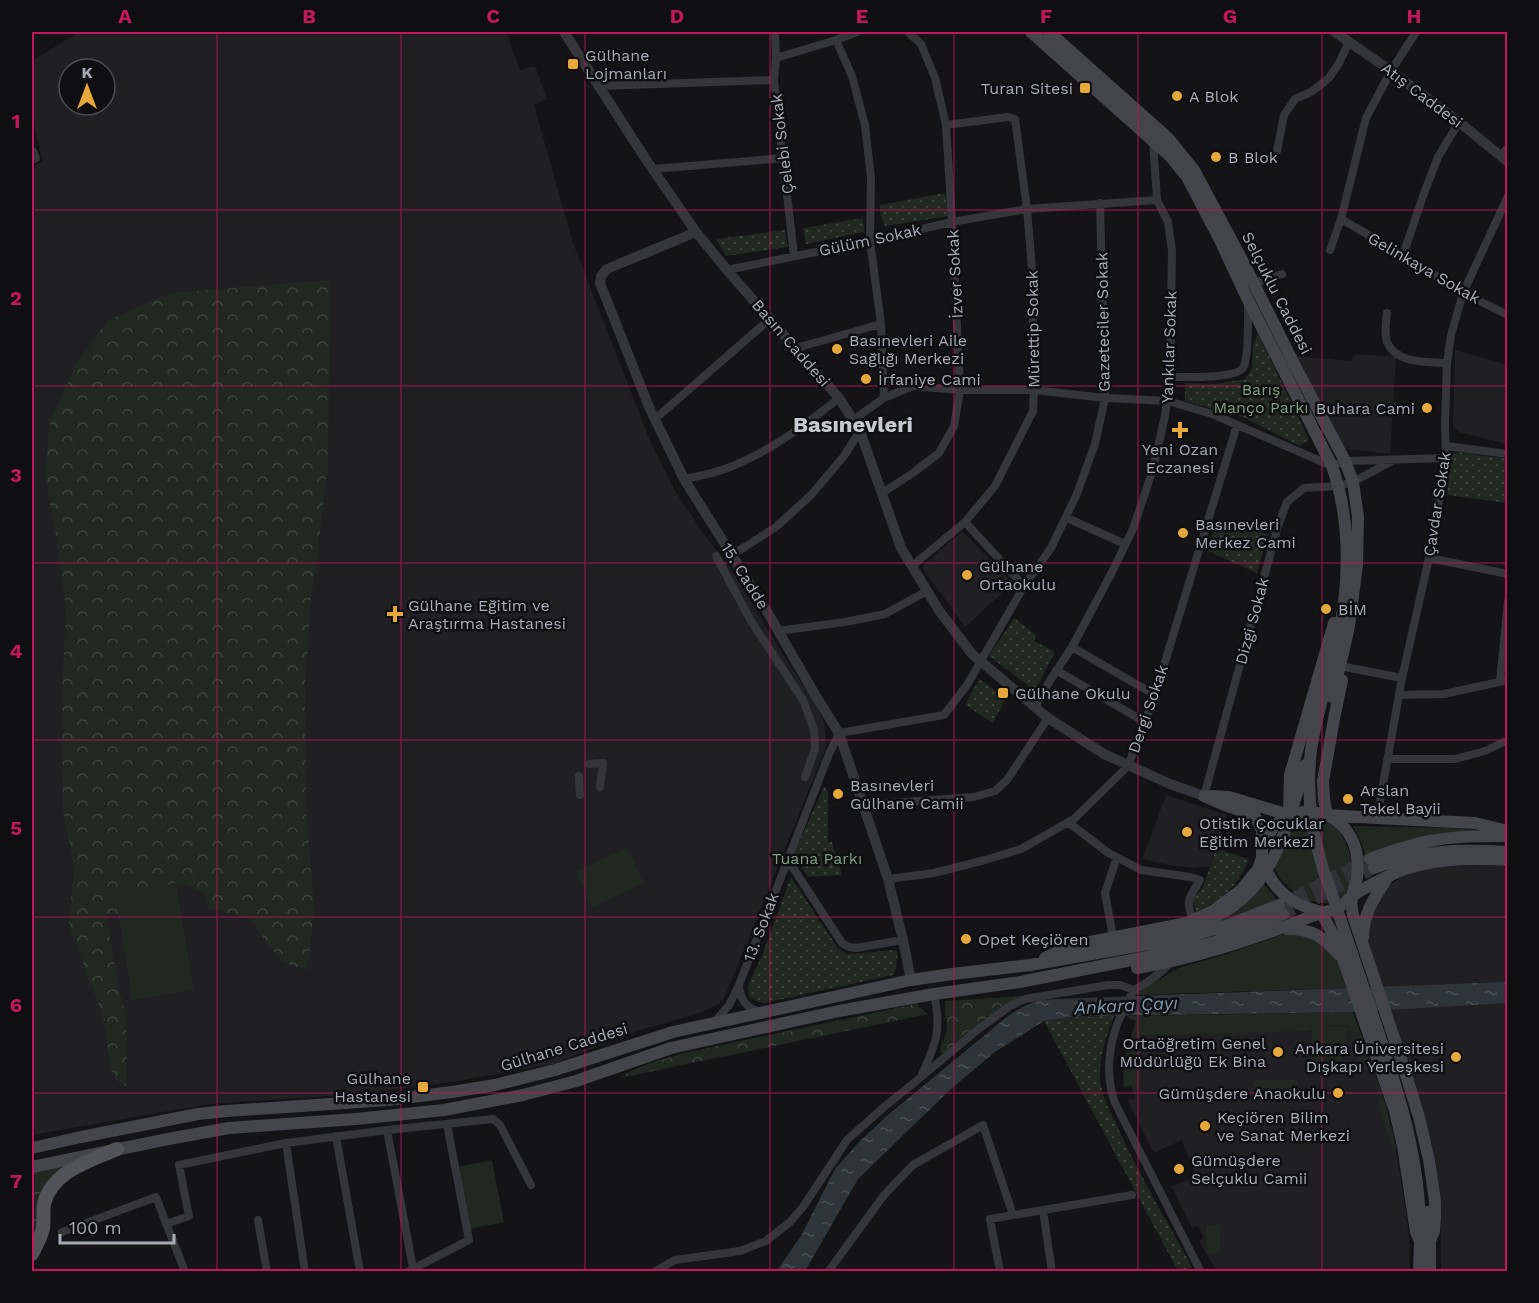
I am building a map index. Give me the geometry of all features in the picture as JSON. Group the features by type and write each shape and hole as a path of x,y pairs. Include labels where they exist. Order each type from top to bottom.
{"main road":[{"name":"Selçuklu Caddesi","path":"1030,32 1170,156 1187,177 1219,238 1332,466 1339,486 1347,549 1340,648"},
{"name":"Selçuklu Caddesi","path":"1049,32 1168,138 1194,170 1345,461 1353,482 1358,517 1357,565 1349,626"},
{"path":"1289,815 1290,774 1335,619 1344,597"},
{"path":"1110,941 1168,933 1196,925 1236,904 1263,876 1279,848 1340,648 1349,626"},
{"path":"1349,626 1351,644 1334,719 1323,790 1327,815 1341,824 1355,846 1357,872 1352,897 1353,915 1416,1108 1430,1160 1435,1219 1434,1231 1425,1241"},
{"path":"1340,648 1318,747 1315,794 1318,822 1330,867 1365,966 1408,1102 1418,1142 1426,1185 1425,1241 1419,1272"},
{"path":"1311,749 1309,798 1315,840 1402,1107 1416,1173 1430,1272"},
{"path":"1290,774 1293,781 1304,786 1313,787 1324,778"},
{"path":"1204,796 1229,797 1289,815 1312,812 1377,818 1508,823"},
{"path":"1030,965 1050,956 1187,923 1222,905 1241,890 1258,869 1262,858 1262,830 1256,818 1249,813 1204,796"},
{"path":"1263,842 1275,825 1289,815"},
{"path":"1475,822 1508,833"},
{"path":"1508,833 1430,841 1400,849 1372,864 1429,853 1461,850 1508,852"},
{"path":"1262,858 1272,881 1286,896 1305,908 1321,912 1335,938 1389,1093 1401,1135 1416,1232 1425,1241"},
{"path":"1020,982 1050,982 1172,962 1227,947 1321,912 1335,909 1389,876 1410,868 1434,862 1508,860"},
{"path":"1365,953 1363,926 1366,914 1373,898 1389,876"},
{"path":"1020,982 1192,948 1237,933 1281,910 1188,938 1030,965"},
{"path":"1281,928 1311,932 1326,942 1343,961"},
{"name":"Gülhane Caddesi","path":"32,1148 208,1113 388,1100 494,1085 555,1071 663,1035 714,1023 911,980 1030,965"},
{"name":"Gülhane Caddesi","path":"32,1167 229,1128 444,1110 523,1095 576,1081 671,1048 839,1011 1020,982"},
{"path":"32,1254 43,1228 44,1204 54,1183 77,1167 117,1149"}],"street":[{"name":"Basın Caddesi","path":"564,32 696,232 839,398 860,431 901,548 940,612 972,654 1048,718 1104,754 1170,784 1204,796"},
{"name":"Çelebi Sokak","path":"775,32 774,80 794,256"},
{"path":"776,58 855,32"},
{"name":"İzver Sokak","path":"882,493 939,453 954,426 960,390 946,125 935,78 921,44 908,32"},
{"name":"Atış Caddesi","path":"1335,32 1459,122 1504,159"},
{"path":"1330,250 1341,219 1366,118 1390,71 1416,32"},
{"path":"836,40 852,76 865,125 871,179 870,241 881,324 884,398"},
{"path":"1277,151 1284,115 1295,99 1311,92 1329,78 1349,42"},
{"path":"599,86 774,80"},
{"name":"Mürettip Sokak","path":"912,566 965,522 995,486 1032,411 1034,390 1032,268 1015,119 1008,117 946,125"},
{"path":"1403,255 1422,196 1438,157 1459,122"},
{"name":"Yankılar Sokak","path":"1035,707 1072,647 1133,529 1153,469 1168,401 1172,252 1168,222 1157,200 1152,140"},
{"path":"1504,159 1508,147"},
{"path":"32,151 36,158 32,160"},
{"path":"654,169 784,158"},
{"name":"Çavdar Sokak","path":"1377,818 1402,678 1429,558 1446,458 1447,363 1451,335 1463,293 1508,196"},
{"name":"Gülüm Sokak","path":"727,270 952,222 1027,209 1157,200"},
{"name":"Gazeteciler Sokak","path":"839,734 944,715 967,685 1024,586 1051,548 1066,518 1095,444 1105,398 1100,203"},
{"name":"Gelinkaya Sokak","path":"1341,219 1463,293 1508,315"},
{"name":"15. Cadde","path":"696,232 607,269 601,276 600,283 655,419 684,479 839,734 888,879 911,980"},
{"path":"1254,283 1282,274"},
{"path":"1170,377 1233,375 1242,369 1245,364 1247,347 1248,300"},
{"path":"1387,313 1385,333 1387,343 1399,355 1424,362 1447,363"},
{"path":"655,419 771,318"},
{"path":"796,348 881,324"},
{"path":"853,420 884,398 913,386 960,390 1034,390 1105,398 1168,401 1212,414 1332,466 1345,461 1446,458"},
{"path":"684,479 724,469 763,452 805,426 839,398"},
{"name":"Dergi Sokak","path":"888,879 934,873 1021,849 1074,819 1128,766 1155,695 1237,425"},
{"path":"732,555 776,527 811,495 844,456 860,431"},
{"path":"1446,446 1508,454"},
{"name":"Dizgi Sokak","path":"1204,796 1278,526 1287,502 1304,489 1339,486 1353,482 1395,459"},
{"path":"1066,518 1125,544"},
{"path":"965,522 1024,586"},
{"path":"716,556 751,621 803,700 814,730 815,749 805,777"},
{"path":"1429,558 1508,574"},
{"path":"778,632 885,614 927,591"},
{"path":"1399,695 1444,694 1504,680 1508,601"},
{"path":"1072,647 1155,695"},
{"path":"1345,667 1402,678"},
{"path":"1056,670 1145,722"},
{"path":"864,805 975,797 995,790 1007,780 1048,718"},
{"name":"13. Sokak","path":"714,1023 729,1005 739,985 823,769 839,734"},
{"path":"1388,759 1455,759 1485,751 1508,740"},
{"path":"589,764 603,763 600,787"},
{"path":"579,776 580,795"},
{"path":"1068,822 1107,852 1141,870 1200,880 1188,901 1191,915"},
{"path":"1110,941 1105,893 1117,857"},
{"path":"788,860 842,943 856,948 903,940"},
{"path":"1172,962 1160,974 1133,993 1120,1016 1110,1056 1109,1075 1113,1096 1126,1125 1201,1272"},
{"path":"739,985 742,999 749,1008 764,1012"},
{"path":"654,1272 675,1260 740,1251 766,1241 790,1222 803,1207 848,1140 884,1107 1010,1006 1025,999 1108,986 1120,985 1133,993"},
{"path":"920,1078 933,1049 939,1028 934,994"},
{"path":"166,1224 189,1216 179,1165 286,1143 387,1130 493,1119 500,1125 531,1185"},
{"path":"387,1130 410,1270 469,1240 447,1124"},
{"path":"828,1272 884,1195 913,1165 983,1125 1013,1215"},
{"path":"336,1136 360,1272"},
{"path":"286,1143 304,1272"},
{"path":"1000,1272 990,1219 1132,1195"},
{"path":"62,1232 156,1197 185,1272"},
{"path":"1043,1210 1052,1272"},
{"path":"258,1220 267,1272"}],"shaded area":[{"name":"Gülhane Eğitim ve Araştırma Hastanesi","path":"79,32 506,32 520,70 535,66 547,99 534,105 573,243 650,441 675,491 703,533 729,566 823,719 826,748 722,1001 703,1012 637,1031 553,1064 446,1083 359,1094 209,1104 32,1135 32,166 43,162 32,117 32,61"},
{"path":"1455,350 1507,365 1507,444 1459,432 1453,426"},
{"path":"1357,354 1396,357 1390,454 1341,448 1294,356 1350,361"},
{"name":"Gülhane Ortaokulu","path":"962,531 1013,583 965,627 922,567"},
{"name":"Otistik Çocuklar Eğitim Merkezi","path":"1166,795 1227,815 1210,866 1193,868 1142,859"},
{"name":"Ankara Üniversitesi Dışkapı Yerleşkesi","path":"1484,865 1508,867 1507,1271 1441,1272 1441,1219 1435,1157 1369,951 1366,935 1369,918 1385,890 1392,883 1404,876 1423,870"},
{"path":"1353,1012 1384,1099 1393,1132 1406,1212 1410,1271 1216,1271 1199,1241 1204,1238 1198,1226 1192,1228 1171,1186 1197,1177 1182,1140 1154,1153 1128,1101 1135,1098 1131,1085 1124,1087 1124,1061 1134,1026"}],"green space":[{"path":"945,193 949,216 885,226 880,213 880,205"},
{"path":"863,218 864,232 806,244 803,228"},
{"path":"785,230 788,247 726,256 716,239"},
{"path":"330,280 328,463 310,606 305,688 306,808 314,906 306,970 282,962 249,918 208,908 204,892 176,883 115,893 118,914 106,917 126,1017 126,1086 115,1079 110,1065 105,1029 98,1002 69,926 73,861 63,811 62,694 66,610 58,546 45,476 50,421 78,361 108,320 172,293"},
{"name":"Barış Manço Parkı","path":"1258,333 1309,440 1300,446 1245,418 1185,401 1185,383 1215,384 1245,379 1252,368 1253,346"},
{"path":"1457,452 1507,459 1507,503 1447,495 1451,456"},
{"path":"1216,520 1268,534 1257,573 1208,551"},
{"path":"1014,618 1036,635 1034,641 1055,652 1035,691 989,656"},
{"path":"979,679 1006,698 993,723 965,705"},
{"name":"Tuana Parkı","path":"824,787 828,791 828,842 832,842 842,875 808,877 796,860 795,851"},
{"path":"1303,817 1323,820 1333,825 1339,831 1348,850 1351,860 1351,881 1343,896 1335,901 1318,903 1301,896 1286,885 1274,868 1273,853 1278,835 1290,821"},
{"path":"1353,826 1452,828 1487,831 1366,856"},
{"path":"627,848 644,883 592,907 576,871"},
{"path":"1216,849 1249,859 1240,877 1228,891 1196,912 1192,900 1203,887"},
{"path":"791,877 839,950 849,954 894,950 898,952 893,975 764,1003 751,998 748,993 749,982 760,960"},
{"path":"176,883 194,990 132,1000 115,893"},
{"path":"1263,883 1277,900 1213,924"},
{"path":"1287,933 1310,936 1332,954 1347,988 1136,995 1145,987 1178,968"},
{"path":"1023,996 943,1054 941,1053 947,1028 946,1001"},
{"path":"916,1004 928,1014 620,1078 643,1066 684,1053"},
{"path":"1353,1012 1386,1107 1396,1148 1392,1149 1378,1100 1382,1099 1369,1062 1360,1065 1351,1039 1359,1035 1348,1031 1348,1025 1319,1026 1347,1027 1347,1044 1312,1044 1312,1026 1311,1031 1142,1035 1138,1045 1140,1084 1135,1093 1131,1085 1124,1087 1124,1061 1136,1021 1128,1018 1129,1016"},
{"path":"1114,1016 1102,1054 1100,1078 1102,1091 1134,1162 1192,1267 1184,1271 1178,1271 1044,1021 1070,1017"},
{"path":"1315,1047 1343,1048 1343,1062 1315,1061"},
{"path":"1257,1080 1294,1080 1297,1081 1298,1087 1295,1090 1256,1090 1253,1083"},
{"path":"87,1159 58,1173 39,1221 32,1248 32,1171"},
{"path":"492,1160 504,1222 470,1229 458,1167"},
{"path":"1220,1225 1220,1253 1206,1253 1206,1226"}],"water":[{"name":"Ankara Çayı","path":"1507,982 1507,1003 1353,1012 1092,1016 1044,1021 995,1052 952,1088 858,1179 805,1271 776,1272 801,1236 835,1169 860,1141 889,1114 1008,1016 1024,1006 1040,1000 1057,999"}],"tunnel":[{"path":"1279,905 1370,859"},
{"path":"1283,914 1374,868"}],"place":[{"name":"Gülhane Lojmanları","path":"573,64"},
{"name":"Turan Sitesi","path":"1085,88"},
{"name":"A Blok","path":"1177,96"},
{"name":"B Blok","path":"1216,157"},
{"name":"Basınevleri Aile Sağlığı Merkezi","path":"837,349"},
{"name":"İrfaniye Cami","path":"866,379"},
{"name":"Buhara Cami","path":"1427,408"},
{"name":"Yeni Ozan Eczanesi","path":"1180,430"},
{"name":"Basınevleri Merkez Cami","path":"1183,533"},
{"name":"Gülhane Ortaokulu","path":"967,575"},
{"name":"BİM","path":"1326,609"},
{"name":"Gülhane Eğitim ve Araştırma Hastanesi","path":"395,614"},
{"name":"Gülhane Okulu","path":"1003,693"},
{"name":"Basınevleri Gülhane Camii","path":"838,794"},
{"name":"Arslan Tekel Bayii","path":"1348,799"},
{"name":"Otistik Çocuklar Eğitim Merkezi","path":"1187,832"},
{"name":"Opet Keçiören","path":"966,939"},
{"name":"Ortaöğretim Genel Müdürlüğü Ek Bina","path":"1278,1052"},
{"name":"Ankara Üniversitesi Dışkapı Yerleşkesi","path":"1456,1057"},
{"name":"Gülhane Hastanesi","path":"423,1087"},
{"name":"Gümüşdere Anaokulu","path":"1338,1093"},
{"name":"Keçiören Bilim ve Sanat Merkezi","path":"1205,1126"},
{"name":"Gümüşdere Selçuklu Camii","path":"1179,1169"}],"district":[{"name":"Basınevleri","path":"853,424"}]}
